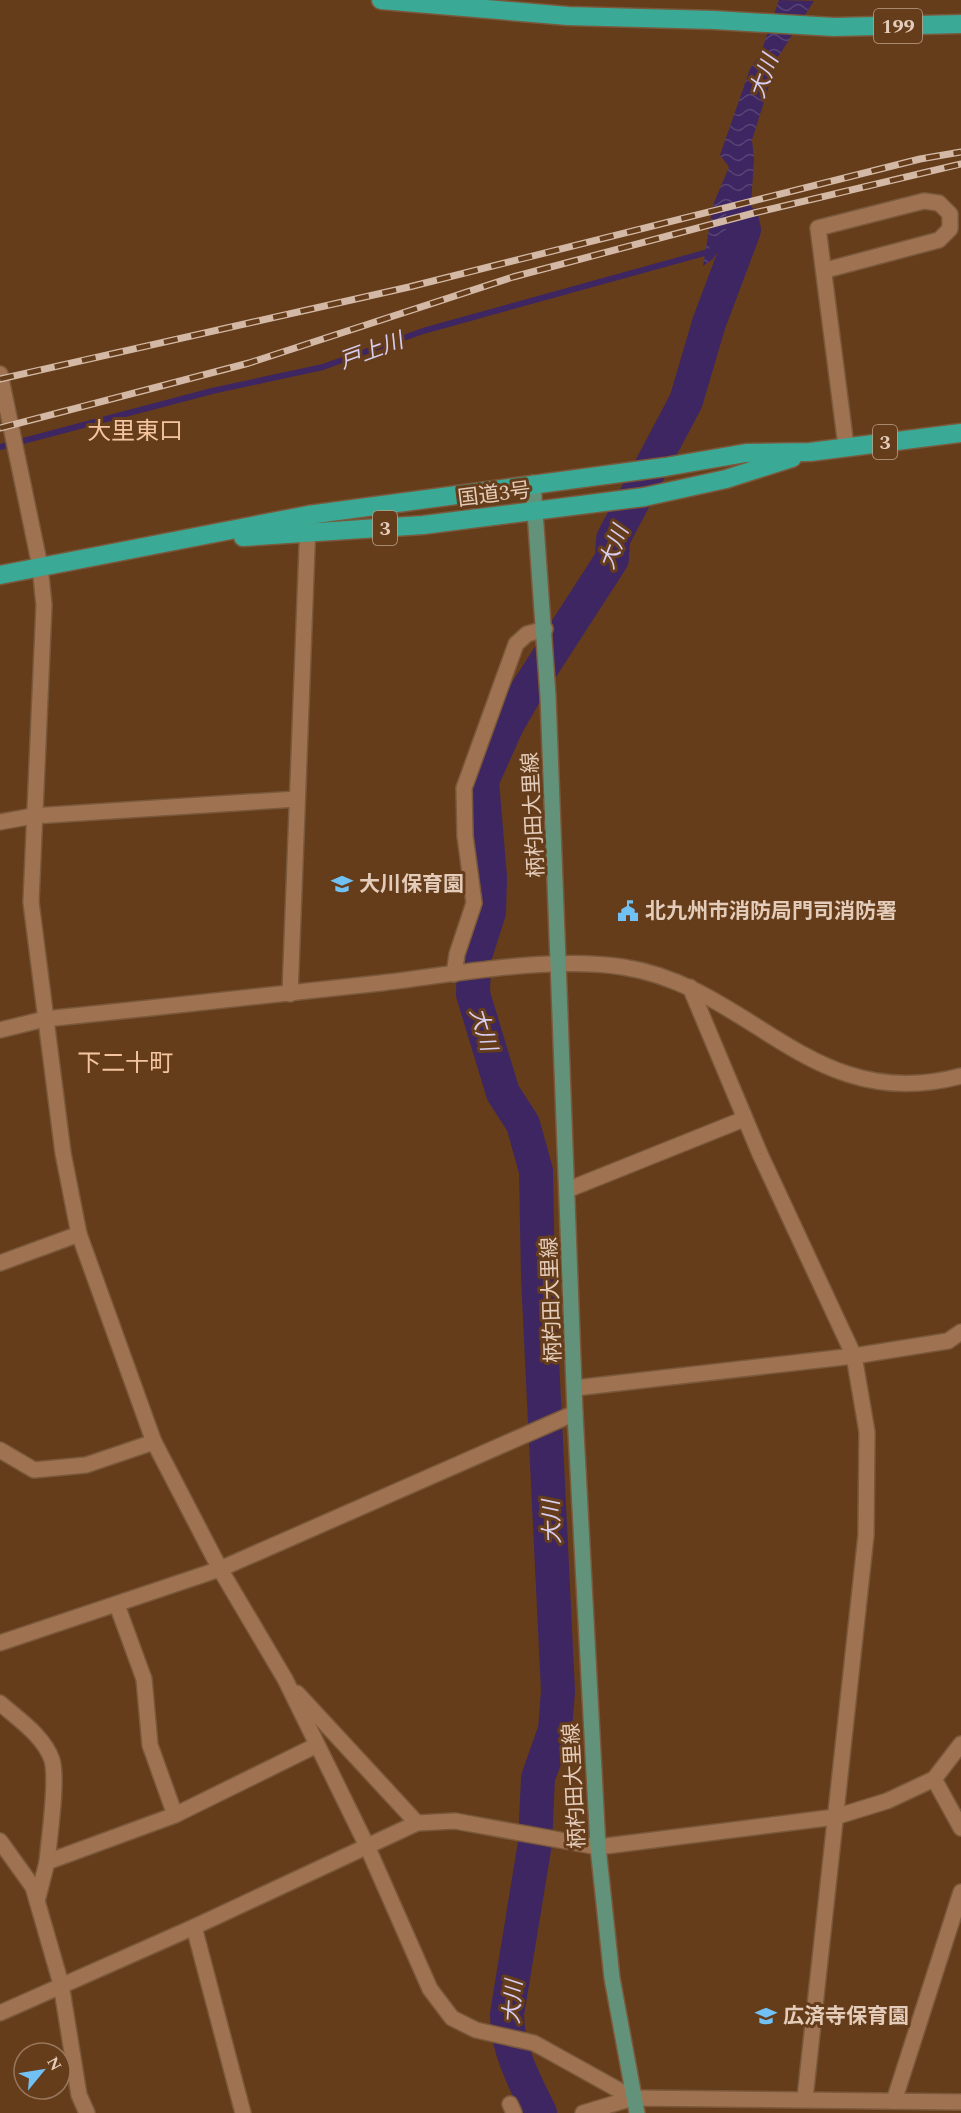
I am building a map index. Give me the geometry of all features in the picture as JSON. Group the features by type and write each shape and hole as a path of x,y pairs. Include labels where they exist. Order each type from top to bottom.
{"highway":[{"name":"199","path":"381,0 568,16 714,20 834,27 961,24"},
{"name":"国道3号","path":"178,540 307,534 423,525 644,497 726,479 810,452 961,433"},
{"name":"国道3号","path":"0,575 308,515 665,467 746,453 810,452"}],"main road":[{"name":"柄杓田大里線","path":"533,483 537,511 548,696 560,964 575,1413 598,1847 612,1978 635,2105"}],"street":[{"path":"825,270 939,240 946,236 957,221 946,208 933,201 818,228 846,446"},
{"path":"0,374 40,566 44,605 31,902 63,1153 80,1234 154,1442 220,1569 285,1679 367,1846 430,1989 452,2018 476,2030 534,2043 635,2105"},
{"path":"290,994 308,515"},
{"path":"457,974 457,954 474,903 465,836 464,788 516,644 527,633 544,629"},
{"path":"0,822 33,816 297,799"},
{"path":"0,1029 45,1019 560,964 621,967 659,974 690,987 821,1066 859,1079 899,1084 936,1083 961,1076"},
{"path":"690,987 744,1119 854,1356 867,1432 866,1535 835,1817 797,2103"},
{"path":"567,1190 744,1119"},
{"path":"0,1263 80,1234"},
{"path":"575,1388 854,1356 948,1341 961,1332"},
{"path":"0,1643 220,1569 575,1413"},
{"path":"0,1450 34,1470 86,1465 154,1442"},
{"path":"117,1605 144,1679 150,1744 175,1815"},
{"path":"285,1679 417,1823"},
{"path":"0,1702 36,1734 52,1761 52,1810 47,1862 37,1902"},
{"path":"0,2013 194,1927 417,1823 455,1821 598,1847 835,1817 887,1801 934,1779 961,1744"},
{"path":"47,1862 175,1815 317,1745"},
{"path":"934,1779 961,1828"},
{"path":"0,1841 33,1887 61,1984 79,2096 87,2113"},
{"path":"894,2101 961,1893"},
{"path":"194,1927 243,2113"},
{"path":"583,2113 635,2105 961,2102"}],"water":[{"path":"779,0 814,1 778,57 752,140 754,159 749,237 730,312 732,257 726,239 713,259 703,266 713,205 729,167 720,155 750,69 760,55"}],"waterway":[{"name":"大川","path":"540,2113 513,2053 507,2014 535,1843 538,1778 555,1730 558,1691 538,1277 536,1171 523,1124 503,1093 473,994 474,959 489,912 490,878 482,781 507,725 526,692 612,559 613,539 686,401 709,323 744,230 742,221"},
{"name":"戸上川","path":"0,447 212,391 323,367 423,331 737,244"}],"railway":[{"path":"0,379 409,287 920,159 961,152"},
{"path":"0,428 249,363 513,277 754,213 961,164"}],"place":[{"name":"大川保育園","path":"342,884"},
{"name":"北九州市消防局門司消防署","path":"628,911"},
{"name":"広済寺保育園","path":"766,2016"}],"district":[{"name":"大里東口","path":"135,431"},
{"name":"下二十町","path":"125,1063"}]}
